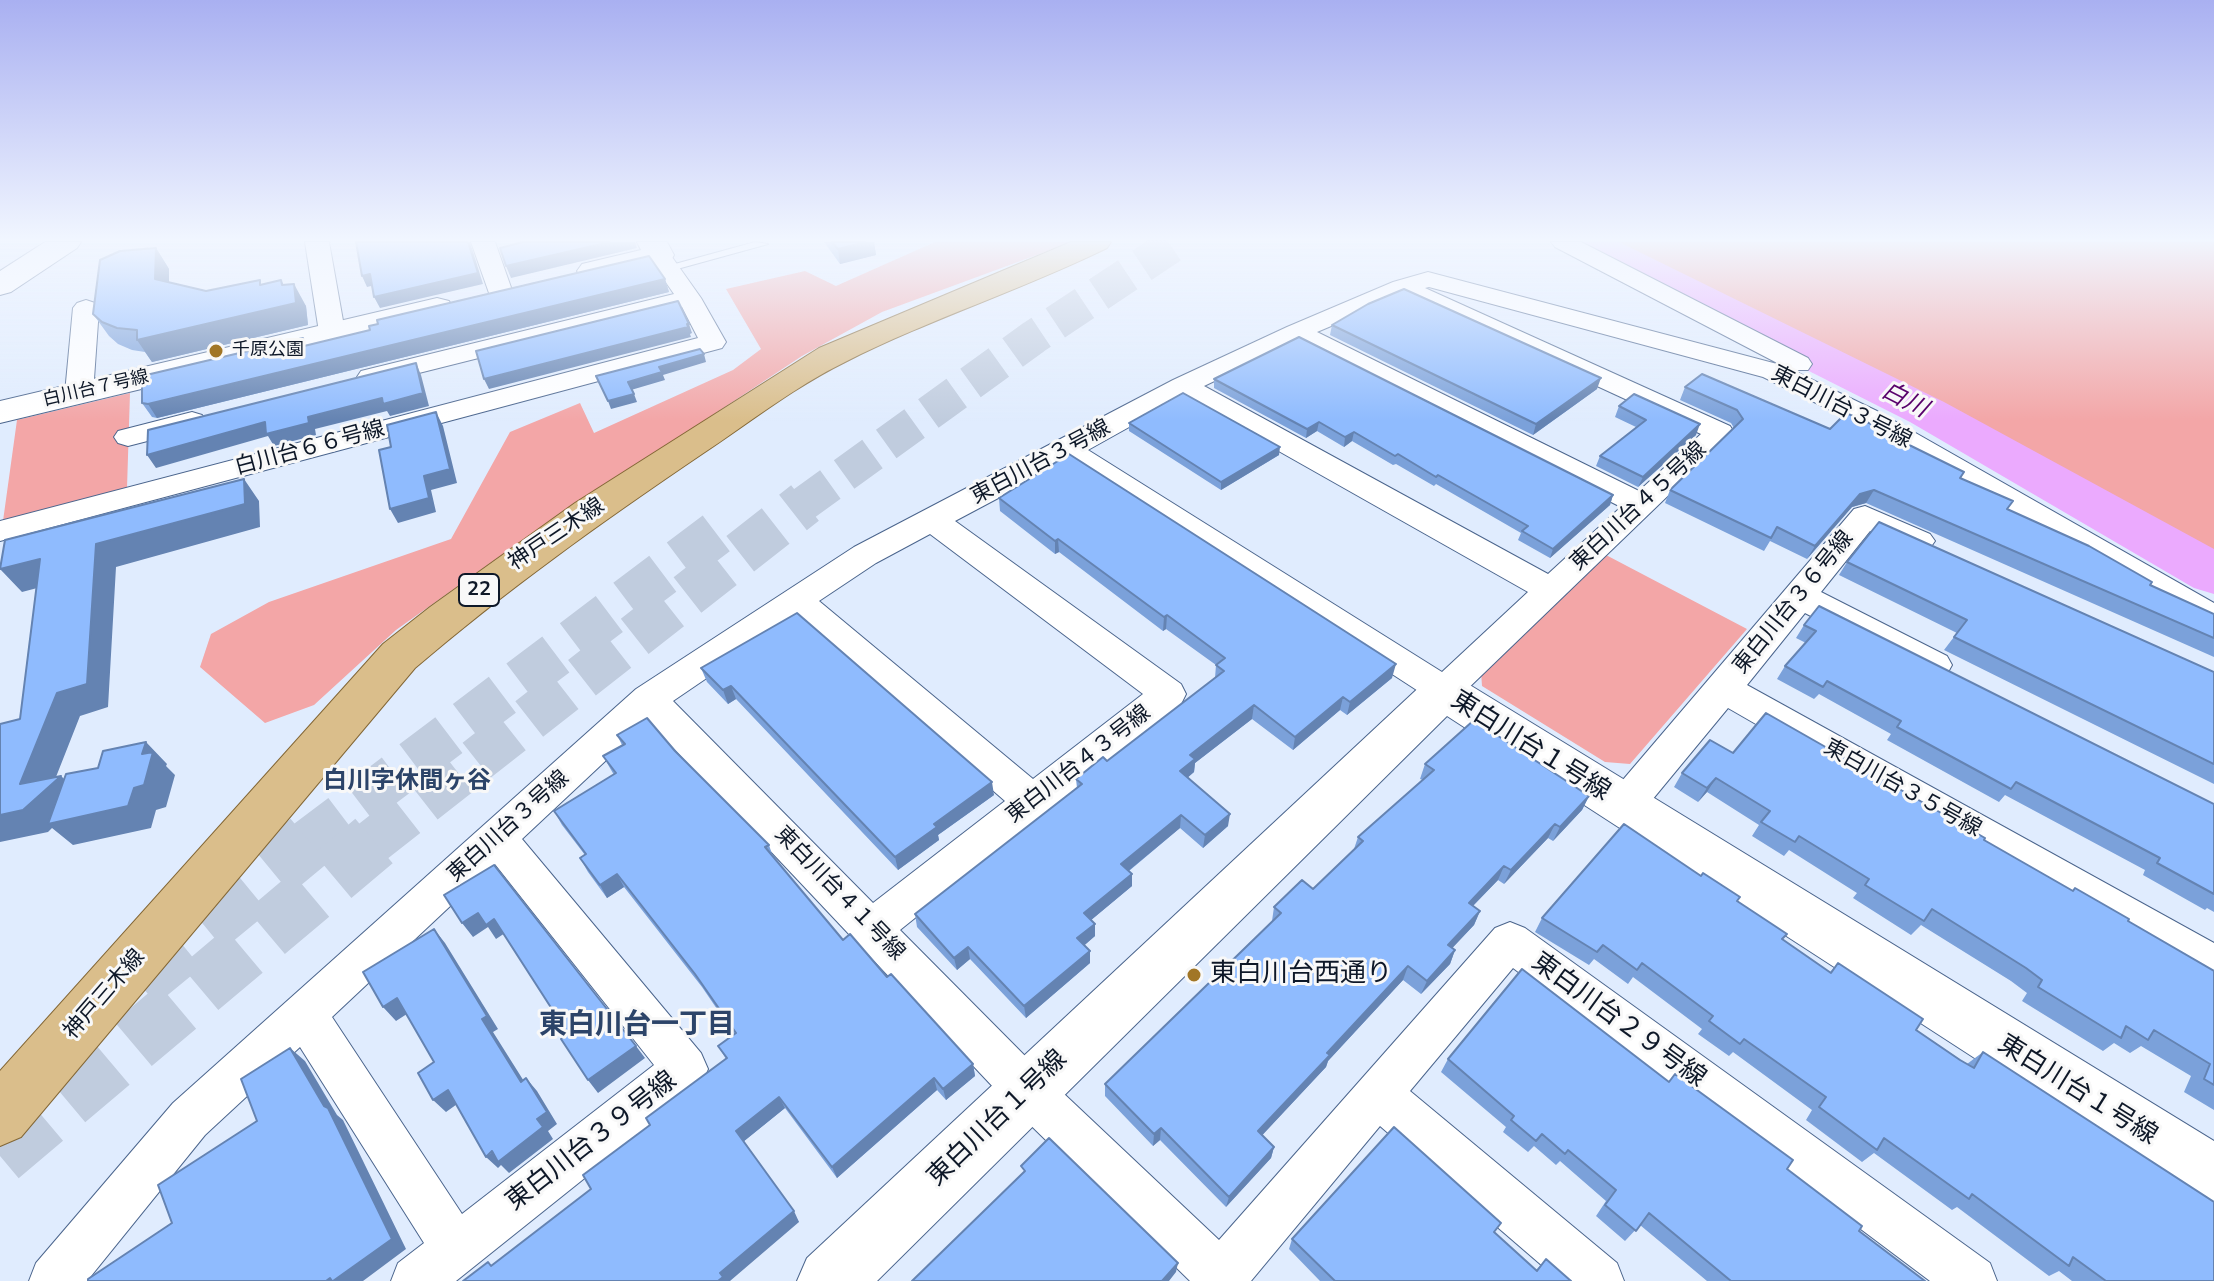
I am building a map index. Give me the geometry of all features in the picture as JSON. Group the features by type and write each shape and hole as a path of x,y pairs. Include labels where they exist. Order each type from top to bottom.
{"main road":[{"name":"神戸三木線","path":"0,1116 399,656 520,559 788,380 831,355 956,302"}],"street":[{"path":"327,302 332,332"},
{"name":"白川台７号線","path":"0,412 462,302"},
{"path":"341,384 674,302"},
{"name":"白川台６６号線","path":"0,531 713,342 691,302"},
{"name":"東白川台３号線","path":"54,1281 189,1119 649,699 865,555 1183,386 1367,302"},
{"name":"東白川台４５号線","path":"1434,302 1720,432 1444,691"},
{"name":"東白川台３号線","path":"1513,302 1772,371 1867,417 2181,601 2214,617"},
{"path":"1678,302 1880,407 1867,417"},
{"path":"79,393 86,308"},
{"path":"1296,332 1641,505"},
{"path":"1183,386 1550,590"},
{"path":"128,437 219,414"},
{"path":"1067,450 1444,691"},
{"name":"東白川台３６号線","path":"1724,689 1865,516 1952,556"},
{"name":"東白川台４３号線","path":"872,928 1168,694 932,520"},
{"path":"1800,596 1971,683"},
{"path":"796,600 1033,802"},
{"path":"1624,806 1724,689"},
{"name":"東白川台３５号線","path":"1724,689 2214,965"},
{"name":"東白川台１号線","path":"830,1281 1444,691 2214,1177"},
{"name":"東白川台４１号線","path":"649,699 1028,1091 1221,1279"},
{"name":"東白川台３９号線","path":"416,1281 685,1069 497,837"},
{"name":"東白川台２９号線","path":"1221,1279 1510,941 1972,1281"},
{"path":"304,1014 456,1249"},
{"path":"1379,1095 1599,1281"}],"shaded area":[{"path":"733,302 910,302 882,312 802,356 513,547 396,630 314,705 265,723 200,667 211,634 269,602 451,539 510,432 580,403 594,433 733,370 761,349"},
{"path":"1724,302 2214,302 2214,567 2024,458 1950,411"},
{"path":"130,393 127,488 3,521 17,420"},
{"path":"1606,555 1747,629 1630,764 1605,762 1482,686 1481,671"}],"building":[{"path":"95,302 296,303 137,340 137,330 117,328 93,314"},
{"path":"454,302 571,302 142,403 142,376 303,338 304,346 370,330 369,326 378,324 377,320"},
{"path":"675,302 678,302 689,324 688,327 484,379 476,351"},
{"path":"1432,302 1601,378 1536,424 1332,325 1368,304"},
{"path":"1299,337 1613,495 1553,549 1522,531 1528,526 1398,454 1395,456 1354,432 1345,437 1319,422 1307,429 1214,379"},
{"path":"700,349 704,354 659,367 662,372 628,382 634,394 608,401 596,376"},
{"path":"416,363 423,393 383,404 382,398 308,417 309,423 266,434 265,422 147,455 148,430"},
{"path":"1702,374 1830,429 1846,413 1894,434 1891,436 1964,472 1960,478 2013,501 2007,509 2089,546 2152,582 2150,585 2214,614 2214,638 1874,490 1860,494 1815,546 1777,527 1771,538 1670,490 1743,419 1737,410 1685,387"},
{"path":"1183,393 1280,447 1221,482 1129,423"},
{"path":"1634,394 1700,424 1643,477 1600,456 1646,420 1619,406"},
{"path":"436,412 450,469 424,476 429,498 390,509 379,450 391,447 387,425"},
{"path":"1069,454 1396,664 1350,702 1343,697 1295,737 1254,705 1190,755 1195,759 1180,771 1230,814 1205,835 1181,815 1121,864 1132,874 1084,913 1095,924 1077,938 1090,951 1024,1006 968,947 954,958 915,914 1082,784 1076,779 1103,757 1107,761 1224,671 1216,665 1225,658 1058,539 1055,541 999,498"},
{"path":"244,479 245,504 96,544 87,684 57,693 20,784 61,776 23,810 0,815 0,724 20,719 40,559 0,569 5,540"},
{"path":"1879,522 2214,672 2214,764 1954,637 1967,620 1847,562"},
{"path":"1819,606 2214,804 2214,894 2157,863 2160,858 2016,782 2011,789 1897,727 1901,721 1827,681 1823,687 1785,666 1816,631 1804,625"},
{"path":"797,613 992,782 895,857 731,686 723,690 701,668"},
{"path":"1766,713 2073,891 2075,888 2129,919 2214,971 2214,1085 2204,1079 2210,1064 2154,1030 2148,1040 2126,1026 2121,1038 2038,987 2042,980 2026,968 1932,909 1924,921 1865,885 1869,879 1799,836 1795,842 1761,822 1770,811 1716,778 1707,788 1682,773 1710,740 1733,753"},
{"path":"647,718 675,751 769,845 765,847 843,940 850,934 887,977 891,974 973,1064 943,1089 934,1078 832,1167 779,1097 736,1131 794,1211 720,1273 723,1277 718,1281 463,1281 488,1262 491,1266 591,1189 583,1175 650,1125 646,1118 727,1058 718,1046 736,1033 695,974 617,874 600,885 580,858 586,854 554,811 616,773 603,756 625,744 617,735"},
{"path":"1474,720 1589,796 1560,827 1555,824 1511,870 1504,866 1469,903 1480,911 1448,945 1455,950 1427,981 1408,966 1327,1053 1330,1055 1258,1131 1274,1147 1229,1197 1161,1128 1154,1134 1105,1084 1281,913 1274,907 1302,880 1313,889 1363,841 1358,837 1434,770 1425,764"},
{"path":"146,742 142,754 153,752 144,785 134,788 128,806 48,824 66,774 98,768 103,751"},
{"path":"1624,824 1701,876 1703,873 1740,897 1737,901 1787,934 1782,939 1831,973 1838,963 1923,1019 1916,1030 1960,1060 1974,1068 1983,1052 2214,1202 2214,1281 2106,1281 2073,1257 2069,1266 1972,1194 1969,1199 1884,1138 1877,1150 1819,1107 1826,1097 1744,1039 1740,1044 1709,1021 1713,1016 1642,963 1637,970 1603,945 1597,952 1542,918"},
{"path":"494,865 636,1046 588,1080 561,1039 568,1034 494,919 486,925 478,913 462,923 444,895"},
{"path":"434,929 487,1016 482,1019 521,1082 526,1078 547,1112 537,1119 543,1127 498,1162 492,1151 486,1157 448,1090 433,1100 418,1073 434,1062 397,998 383,1007 363,972"},
{"path":"1522,969 1669,1082 1675,1074 1793,1160 1787,1169 1862,1226 1859,1231 1925,1281 1731,1281 1649,1213 1636,1231 1605,1205 1616,1190 1568,1150 1565,1154 1542,1134 1536,1141 1511,1120 1514,1116 1448,1059"},
{"path":"290,1048 328,1108 392,1239 333,1281 330,1278 326,1281 88,1281 172,1223 158,1185 257,1121 241,1079"},
{"path":"1394,1127 1501,1223 1494,1232 1537,1271 1546,1259 1571,1281 1335,1281 1292,1239"},
{"path":"1049,1138 1178,1263 1162,1281 912,1281 1025,1171 1021,1166"}],"waterway":[{"name":"白川","path":"1706,302 1927,412 2214,574"}],"tunnel":[{"path":"802,505 1087,302"},
{"path":"371,843 805,503"},
{"path":"306,843 722,529"},
{"path":"138,982 309,841"},
{"path":"0,1156 374,841"}],"place":[{"name":"千原公園","path":"216,351"},
{"name":"東白川台西通り","path":"1194,975"}],"district":[{"name":"白川字休間ヶ谷","path":"407,782"},
{"name":"東白川台一丁目","path":"637,1026"}]}
